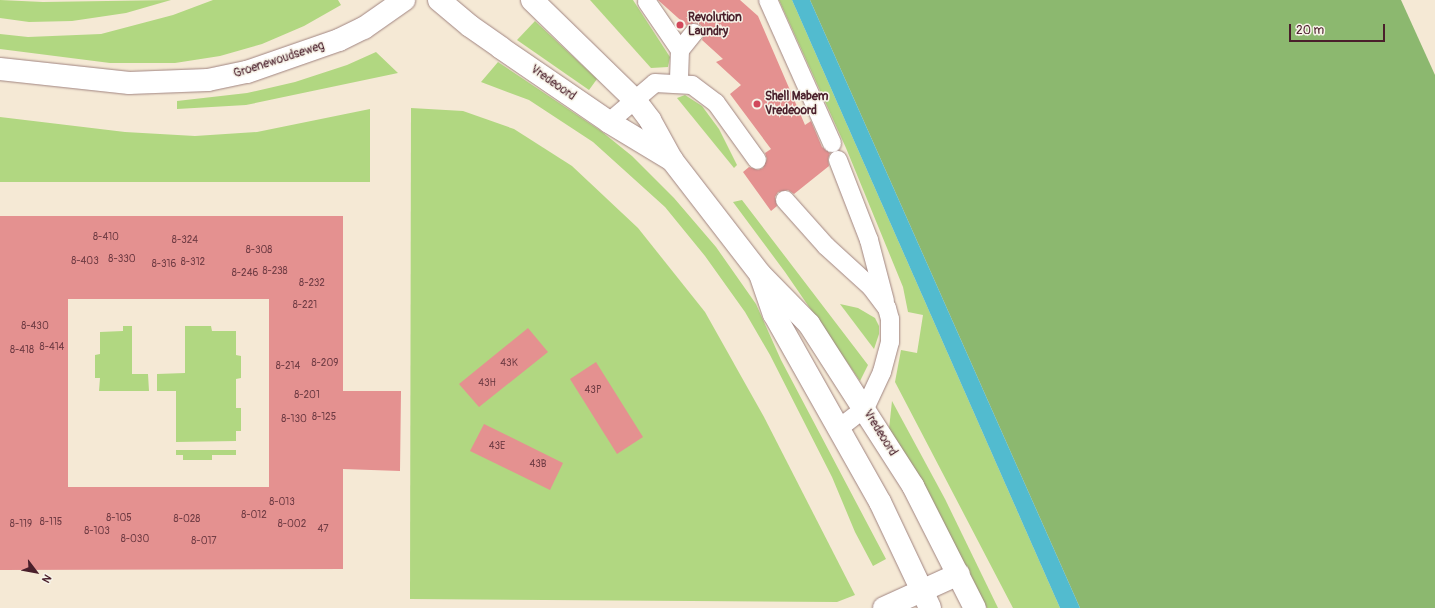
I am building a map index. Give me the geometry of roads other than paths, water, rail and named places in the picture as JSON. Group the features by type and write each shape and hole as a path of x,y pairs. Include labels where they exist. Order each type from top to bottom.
{"street":[{"name":"Groenewoudseweg","path":"0,69 129,83 208,80 247,72 339,40 364,28 404,0"},
{"name":"Vredeoord","path":"439,0 470,26 609,122 672,160"},
{"name":"Vredeoord","path":"532,0 634,100 650,120 672,160 760,274 808,324 865,408 913,486 975,608"},
{"name":"Vredeoord","path":"760,274 774,314 880,502 926,600"},
{"path":"884,608 926,600 959,574"}],"lane":[{"path":"768,0 835,151 869,240 890,319 890,342 882,372 865,408 838,429"},
{"path":"648,2 680,50 679,83"},
{"path":"680,50 694,33"},
{"path":"609,122 655,83 679,83 692,85 716,104 757,160"},
{"path":"786,200 826,246 870,287 887,308"}],"water":[{"path":"792,0 810,0 1080,608 1060,608"}],"place":[{"name":"Revolution Laundry","path":"680,25"},
{"name":"Shell Mabem Vredeoord","path":"757,104"}]}
